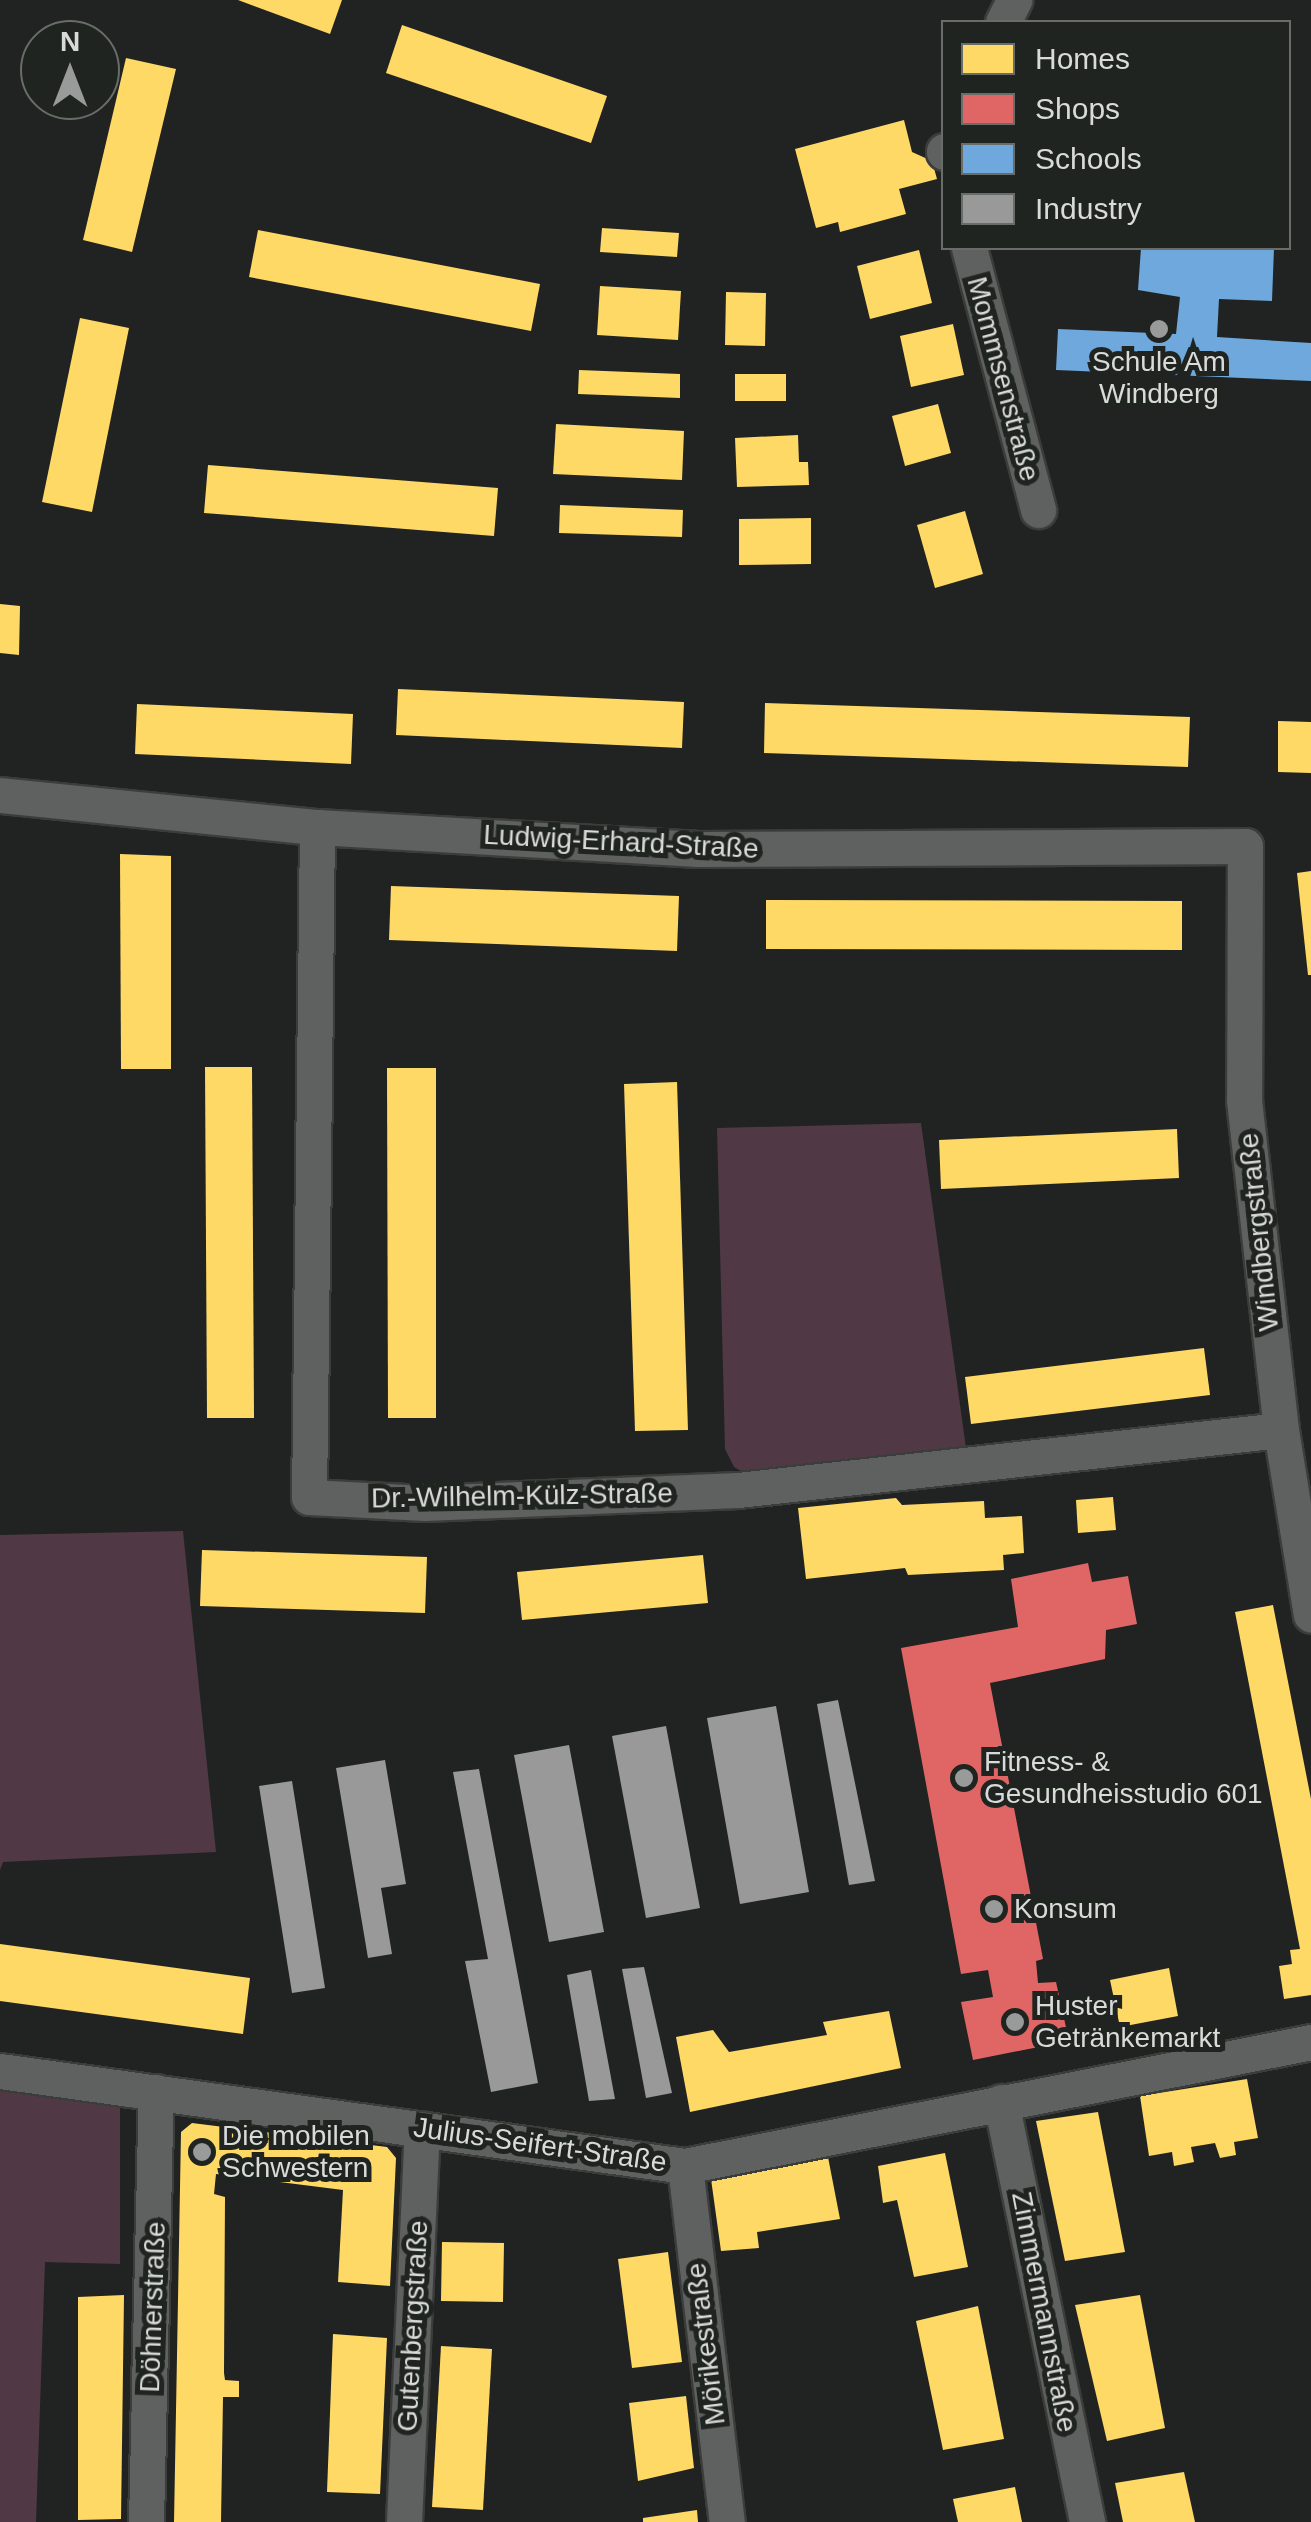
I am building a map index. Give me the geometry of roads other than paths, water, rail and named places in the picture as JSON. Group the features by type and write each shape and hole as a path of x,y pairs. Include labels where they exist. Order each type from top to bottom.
{"street":[{"name":"Mommsenstraße","path":"970,250 1038,510"},
{"name":"Ludwig-Erhard-Straße","path":"0,796 318,827 698,849 1245,846"},
{"name":"Dr.-Wilhelm-Külz-Straße","path":"318,827 309,1496 424,1503 738,1490 1282,1430"},
{"name":"Windbergstraße","path":"1245,846 1244,1100 1282,1430 1311,1615"},
{"name":"Julius-Seifert-Straße","path":"0,2071 685,2166 1311,2042"},
{"name":"Döhnerstraße","path":"146,2522 156,2092"},
{"name":"Zimmermannstraße","path":"1002,2102 1087,2522"},
{"name":"Gutenbergstraße","path":"404,2522 422,2129"},
{"name":"Mörikestraße","path":"685,2166 727,2522"}],"place":[{"name":"Schule Am Windberg","path":"1159,329"},
{"name":"Fitness- & Gesundheisstudio 601","path":"964,1778"},
{"name":"Konsum","path":"994,1909"},
{"name":"Huster Getränkemarkt","path":"1015,2022"},
{"name":"Die mobilen Schwestern","path":"202,2152"}]}
